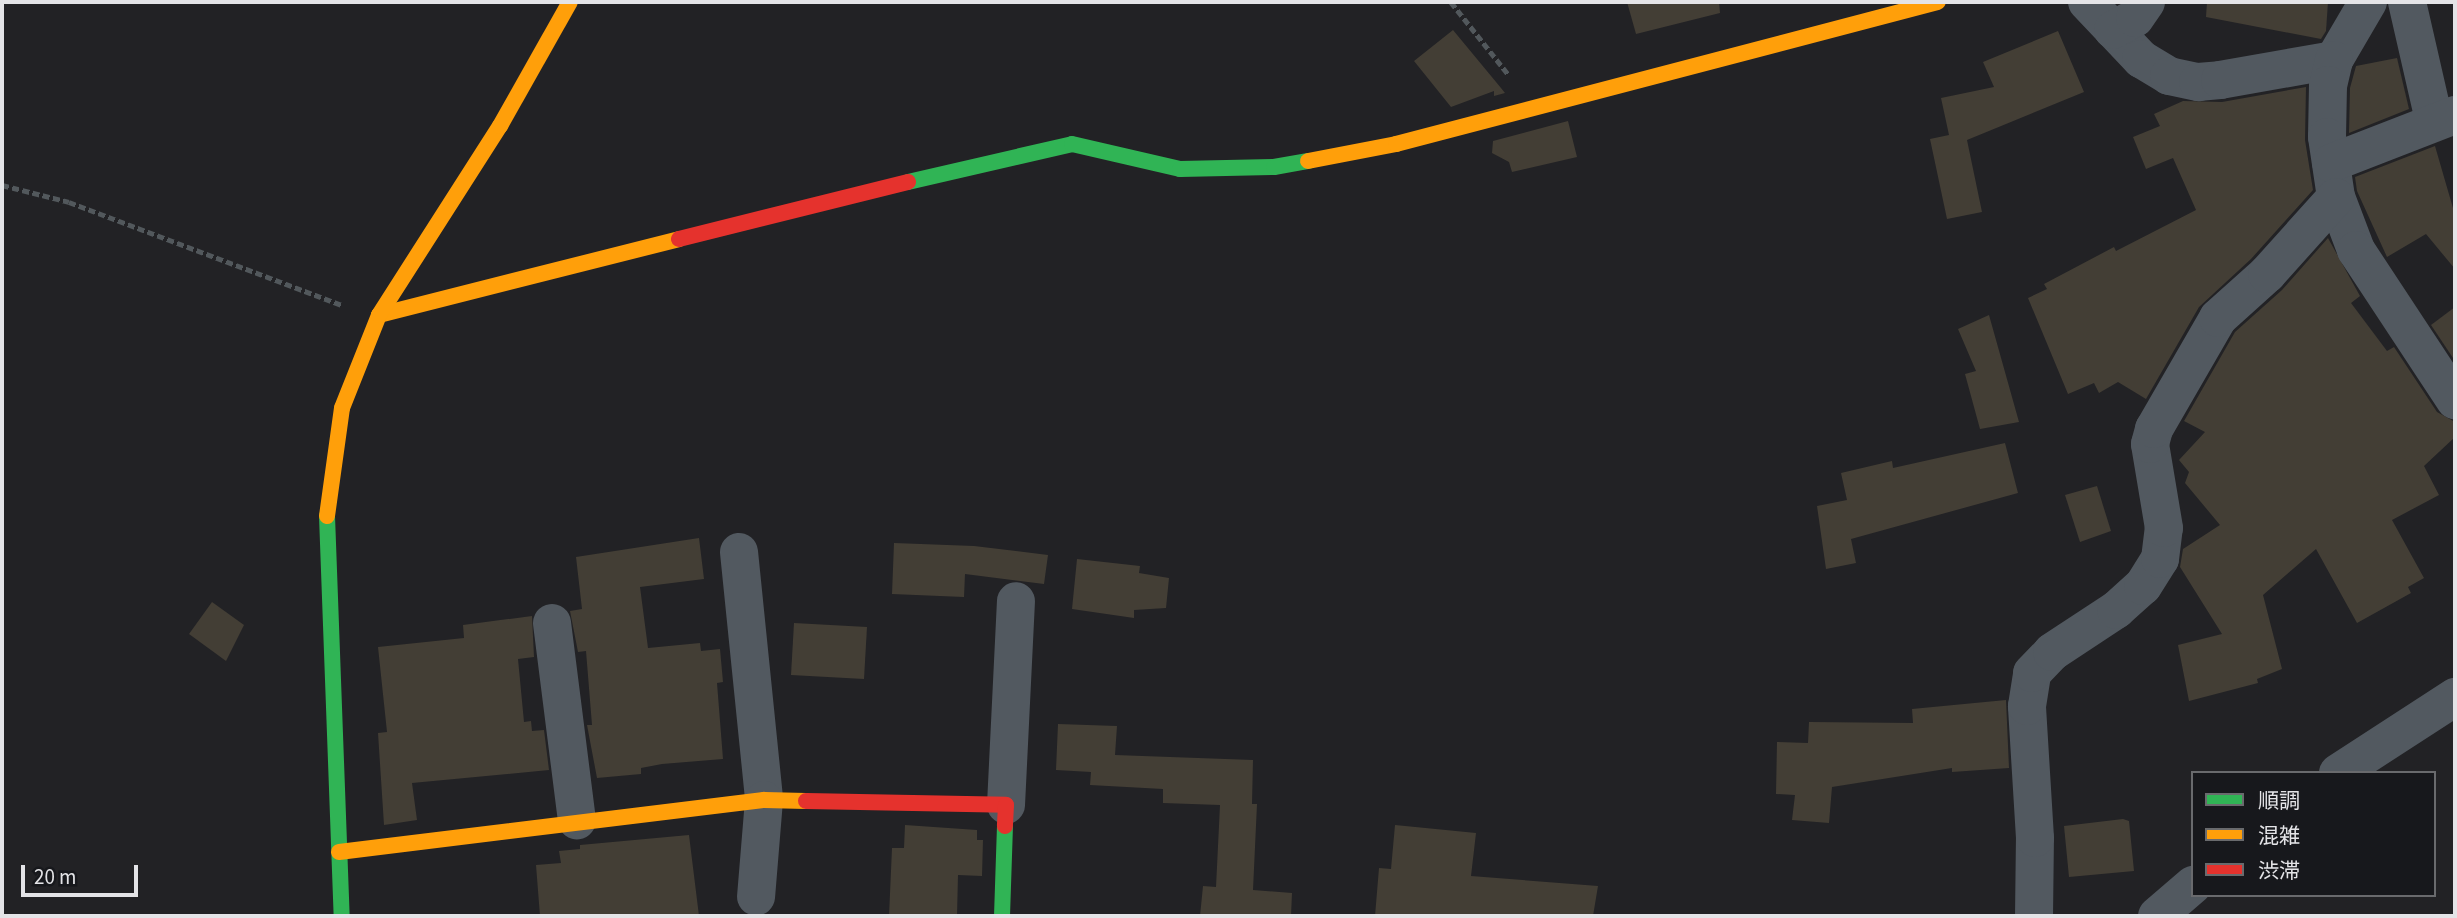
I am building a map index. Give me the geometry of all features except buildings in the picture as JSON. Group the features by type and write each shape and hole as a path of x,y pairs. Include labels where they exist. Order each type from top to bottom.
{"street":[{"path":"342,916 327,496 342,408 379,315 500,126 570,2"},
{"path":"379,315 1045,147 1072,144 1180,169 1274,167 1396,144 1531,106 1938,2"},
{"path":"2087,2 2141,59 2169,76 2198,82 2334,60"},
{"path":"2113,30 2135,18 2146,2"},
{"path":"2368,2 2334,60 2325,113 2333,180 2356,250 2455,400"},
{"path":"2034,916 2035,838 2027,706 2032,673 2052,652 2116,610 2143,586 2160,559 2164,528 2150,444 2154,429 2218,318 2267,274 2333,180 2444,118 2407,2"},
{"path":"739,552 764,800 755,897"},
{"path":"1002,916 1016,601"},
{"path":"552,623 577,820"},
{"path":"2341,771 2455,697"},
{"path":"339,852 577,820 764,800 1006,805"},
{"path":"2157,916 2191,887"}],"path":[{"path":"1451,2 1531,106"},
{"path":"2,185 69,202 362,314 379,315"}],"traffic: fast":[{"path":"908,182 1072,144 1180,169 1274,167 1308,161"},
{"path":"327,516 342,916"},
{"path":"1002,916 1005,826"}],"traffic: slow":[{"path":"327,516 342,408 379,315 500,126 570,2"},
{"path":"1308,161 1396,144 1938,2"},
{"path":"379,315 679,239"},
{"path":"339,852 764,800 806,801"}],"traffic: jam":[{"path":"679,239 908,182"},
{"path":"806,801 1006,805 1005,826"}]}
